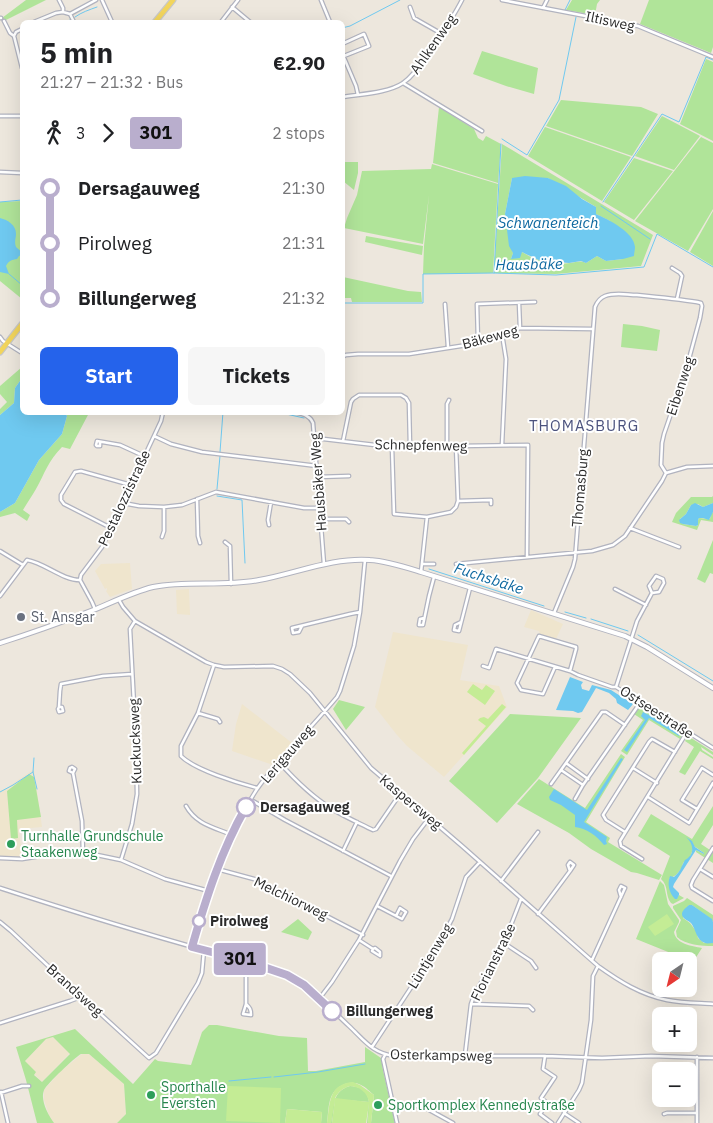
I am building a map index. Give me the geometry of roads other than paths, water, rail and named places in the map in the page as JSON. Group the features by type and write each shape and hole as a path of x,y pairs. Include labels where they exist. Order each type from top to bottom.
{"main road":[{"path":"157,20 173,0"},
{"path":"0,352 20,327"},
{"path":"0,643 142,590 160,586 231,584 260,580 324,565 365,560 421,572 631,639 713,688"}],"street":[{"path":"59,0 64,8 63,12"},
{"path":"38,20 56,12 70,14 96,0"},
{"path":"102,0 111,20"},
{"path":"222,20 238,0"},
{"path":"321,0 329,20"},
{"name":"Ahlkenweg","path":"345,97 388,89 403,83 416,71 442,34 462,0"},
{"name":"Iltisweg","path":"502,0 638,26 713,57"},
{"path":"543,8 547,0"},
{"path":"232,7 248,20"},
{"path":"410,7 414,18 442,34"},
{"path":"70,14 73,20"},
{"path":"4,22 10,33 14,36 20,60"},
{"path":"14,36 20,30"},
{"path":"345,43 364,34 369,46 345,53"},
{"path":"345,59 358,95"},
{"path":"403,83 482,131"},
{"path":"0,116 20,116"},
{"path":"0,172 20,172"},
{"path":"672,268 682,276 677,299"},
{"name":"Thomasburg","path":"554,614 573,567 575,553 596,303 605,296 624,294 697,302"},
{"path":"478,342 477,304 535,302"},
{"name":"Eibenweg","path":"666,473 661,464 662,443 684,378 700,318 702,306 701,303 697,302"},
{"path":"519,303 520,328"},
{"name":"Bäkeweg","path":"445,304 448,347"},
{"name":"Bäkeweg","path":"345,356 358,354 409,354 467,345 520,328 593,329"},
{"path":"502,334 506,359 502,445"},
{"path":"0,338 20,352"},
{"path":"343,441 351,402 355,397 359,395 401,395 406,398 409,404 410,446"},
{"path":"447,446 448,400"},
{"name":"Pestalozzistraße","path":"80,580 81,575 98,553 111,528 162,415"},
{"name":"Hausbäker Weg","path":"306,415 312,421 315,438 324,565"},
{"path":"154,436 171,444 202,452 317,466"},
{"name":"Schnepfenweg","path":"315,438 392,447 528,445 527,557"},
{"path":"100,442 120,445 144,456"},
{"path":"392,447 394,514 427,517 451,512 456,507 458,501 456,446"},
{"path":"456,564 595,551 613,546 625,536 666,473 687,467 713,466"},
{"path":"111,528 64,504 61,500 61,495 75,472 81,471 131,485"},
{"path":"318,477 349,476"},
{"path":"123,503 164,507 182,505 216,492 304,508 319,508"},
{"path":"197,499 198,536 200,543"},
{"path":"458,501 491,500 491,504"},
{"path":"269,524 271,502"},
{"path":"162,538 164,532 164,507"},
{"path":"421,572 427,517"},
{"path":"320,519 346,519 349,522"},
{"path":"630,528 679,547"},
{"path":"224,542 230,546 231,584"},
{"path":"1,551 23,565"},
{"path":"1,593 27,560 74,580 80,580 95,609"},
{"name":"Lerigauweg","path":"192,947 217,869 232,835 251,800 279,762 337,697 344,682 354,646 360,612 365,560"},
{"path":"422,564 434,564"},
{"path":"658,576 663,578 664,583 659,592 652,593 650,586 654,578 658,576"},
{"path":"424,618 434,577"},
{"path":"461,622 470,588"},
{"path":"615,589 646,605"},
{"name":"Ostseestraße","path":"652,593 637,621 616,687 713,748"},
{"name":"Kaspersweg","path":"119,600 122,607 135,621 214,665 224,667 261,665 278,667 292,676 325,710 366,762 400,794 598,966 622,982 655,997 679,1002 713,1004"},
{"path":"302,626 360,612"},
{"name":"Kuckucksweg","path":"121,860 132,824 137,794 130,629 135,621"},
{"path":"555,667 543,694 521,690 517,683 539,636 576,647 570,671"},
{"path":"483,666 489,668 496,650 570,671 616,687"},
{"path":"214,665 198,713 181,746 181,756 192,764 215,774 258,788"},
{"path":"59,707 61,684 103,676 132,674"},
{"path":"575,798 640,703"},
{"path":"551,784 602,712 606,712 625,725"},
{"path":"198,713 218,719 220,722"},
{"path":"642,859 621,846 620,840 687,732"},
{"path":"625,832 606,820 603,815 649,742 652,740 675,752"},
{"path":"279,762 310,794 333,809 375,830 400,794"},
{"path":"566,764 588,779"},
{"path":"633,768 657,782"},
{"path":"697,810 682,800 702,768 713,775"},
{"path":"561,770 583,785"},
{"path":"73,773 82,820 83,853"},
{"path":"648,797 689,822 713,783"},
{"path":"251,800 391,876"},
{"path":"186,806 190,813 200,822 232,835"},
{"path":"319,998 332,982 363,934 391,876 429,818"},
{"path":"343,851 357,822"},
{"path":"501,881 538,832"},
{"path":"713,848 692,883 692,888 713,901"},
{"path":"0,858 22,859 53,854 83,853 121,860 165,879 209,891"},
{"name":"Lüntjenweg","path":"372,1047 435,951 452,919 466,877 480,862"},
{"path":"700,868 713,877"},
{"name":"Melchiorweg","path":"217,869 254,879 363,934"},
{"path":"538,914 570,871"},
{"name":"Osterkampsweg","path":"0,888 105,922 246,961 287,975 300,982 372,1047 385,1055 713,1058"},
{"path":"592,960 621,897"},
{"name":"Florianstraße","path":"465,1055 471,1004 504,943 521,899"},
{"path":"377,906 402,920 406,912 400,908 396,916"},
{"name":"Brandsweg","path":"0,922 147,1057 151,1057 156,1053 198,983 202,973 204,950"},
{"path":"359,940 373,949"},
{"path":"504,943 531,961 536,968"},
{"path":"246,961 246,1004"},
{"path":"558,1123 580,1087 591,1020 593,976 598,966"},
{"path":"0,1023 70,1001 78,998 80,995"},
{"path":"471,1004 529,1006 533,1010"},
{"path":"385,1055 383,1059 397,1123"},
{"path":"545,1056 544,1069 555,1077 541,1098 547,1103 540,1114 552,1123"},
{"path":"696,1123 697,1058"},
{"path":"8,1123 0,1092 29,1086"},
{"path":"394,1110 422,1106 453,1123"},
{"path":"564,1113 579,1123"},
{"path":"664,1114 697,1113"}],"water":[{"name":"Schwanenteich","path":"525,176 548,178 566,186 596,207 596,214 620,227 630,236 635,247 634,256 606,261 597,256 586,263 581,261 558,262 555,266 547,266 522,252 520,258 511,259 513,253 509,246 505,214 512,178"},
{"path":"0,218 9,222 16,231 15,243 20,250 20,256 7,264 9,274 0,272"},
{"path":"20,381 20,415 67,416 62,434 39,460 15,503 0,512 0,415 14,403 15,388"},
{"path":"695,503 703,507 713,503 713,512 709,520 699,518 698,525 696,526 680,523 679,520 686,514 691,505"},
{"path":"570,677 583,682 581,685 582,689 589,691 592,685 611,690 633,704 628,710 617,703 616,699 609,693 596,688 582,712 556,710"},
{"path":"643,712 680,733 679,736 649,718 627,752 624,750 645,720 641,716"},
{"path":"621,758 623,759 584,822 607,837 607,844 604,845 591,833 575,827 575,815 550,800 549,797 554,789 587,810"},
{"path":"686,837 704,854 696,850 674,884 673,887 679,893 677,899 675,899 670,891 669,879 670,876 674,877 678,873 685,860 691,855 692,846"},
{"path":"689,905 692,905 712,919 713,943 702,942 693,925 683,917 683,911"}],"waterway":[{"path":"345,27 400,0"},
{"path":"565,10 570,0"},
{"path":"75,17 97,7"},
{"path":"502,139 527,155 559,100 576,17"},
{"path":"603,202 662,114 679,122 706,57 713,60"},
{"path":"494,273 501,144"},
{"path":"0,202 20,200"},
{"path":"601,206 650,239"},
{"name":"Hausbäke","path":"345,303 423,303 423,274 494,273 556,275 644,267 657,234 713,267"},
{"name":"Hausbäke","path":"9,274 20,283"},
{"path":"220,452 223,415"},
{"path":"290,415 304,418"},
{"path":"217,489 220,456"},
{"path":"217,496 242,500 245,563"},
{"name":"Fuchsbäke","path":"429,569 544,606"},
{"name":"Fuchsbäke","path":"565,612 586,618"},
{"name":"Fuchsbäke","path":"591,619 628,631"},
{"name":"Fuchsbäke","path":"638,635 713,681"},
{"path":"34,758 33,772 37,789"},
{"path":"0,792 33,772"},
{"path":"274,1077 365,1064"},
{"path":"229,1081 271,1077"}],"place":[{"name":"St. Ansgar","path":"21,617"},
{"name":"Dersagauweg","path":"246,807"},
{"name":"Turnhalle Grundschule Staakenweg","path":"11,844"},
{"name":"Pirolweg","path":"199,921"},
{"name":"Billungerweg","path":"332,1011"},
{"name":"Sporthalle Eversten","path":"151,1095"},
{"name":"Sportkomplex Kennedystraße","path":"378,1105"}],"district":[{"name":"THOMASBURG","path":"584,425"}]}
